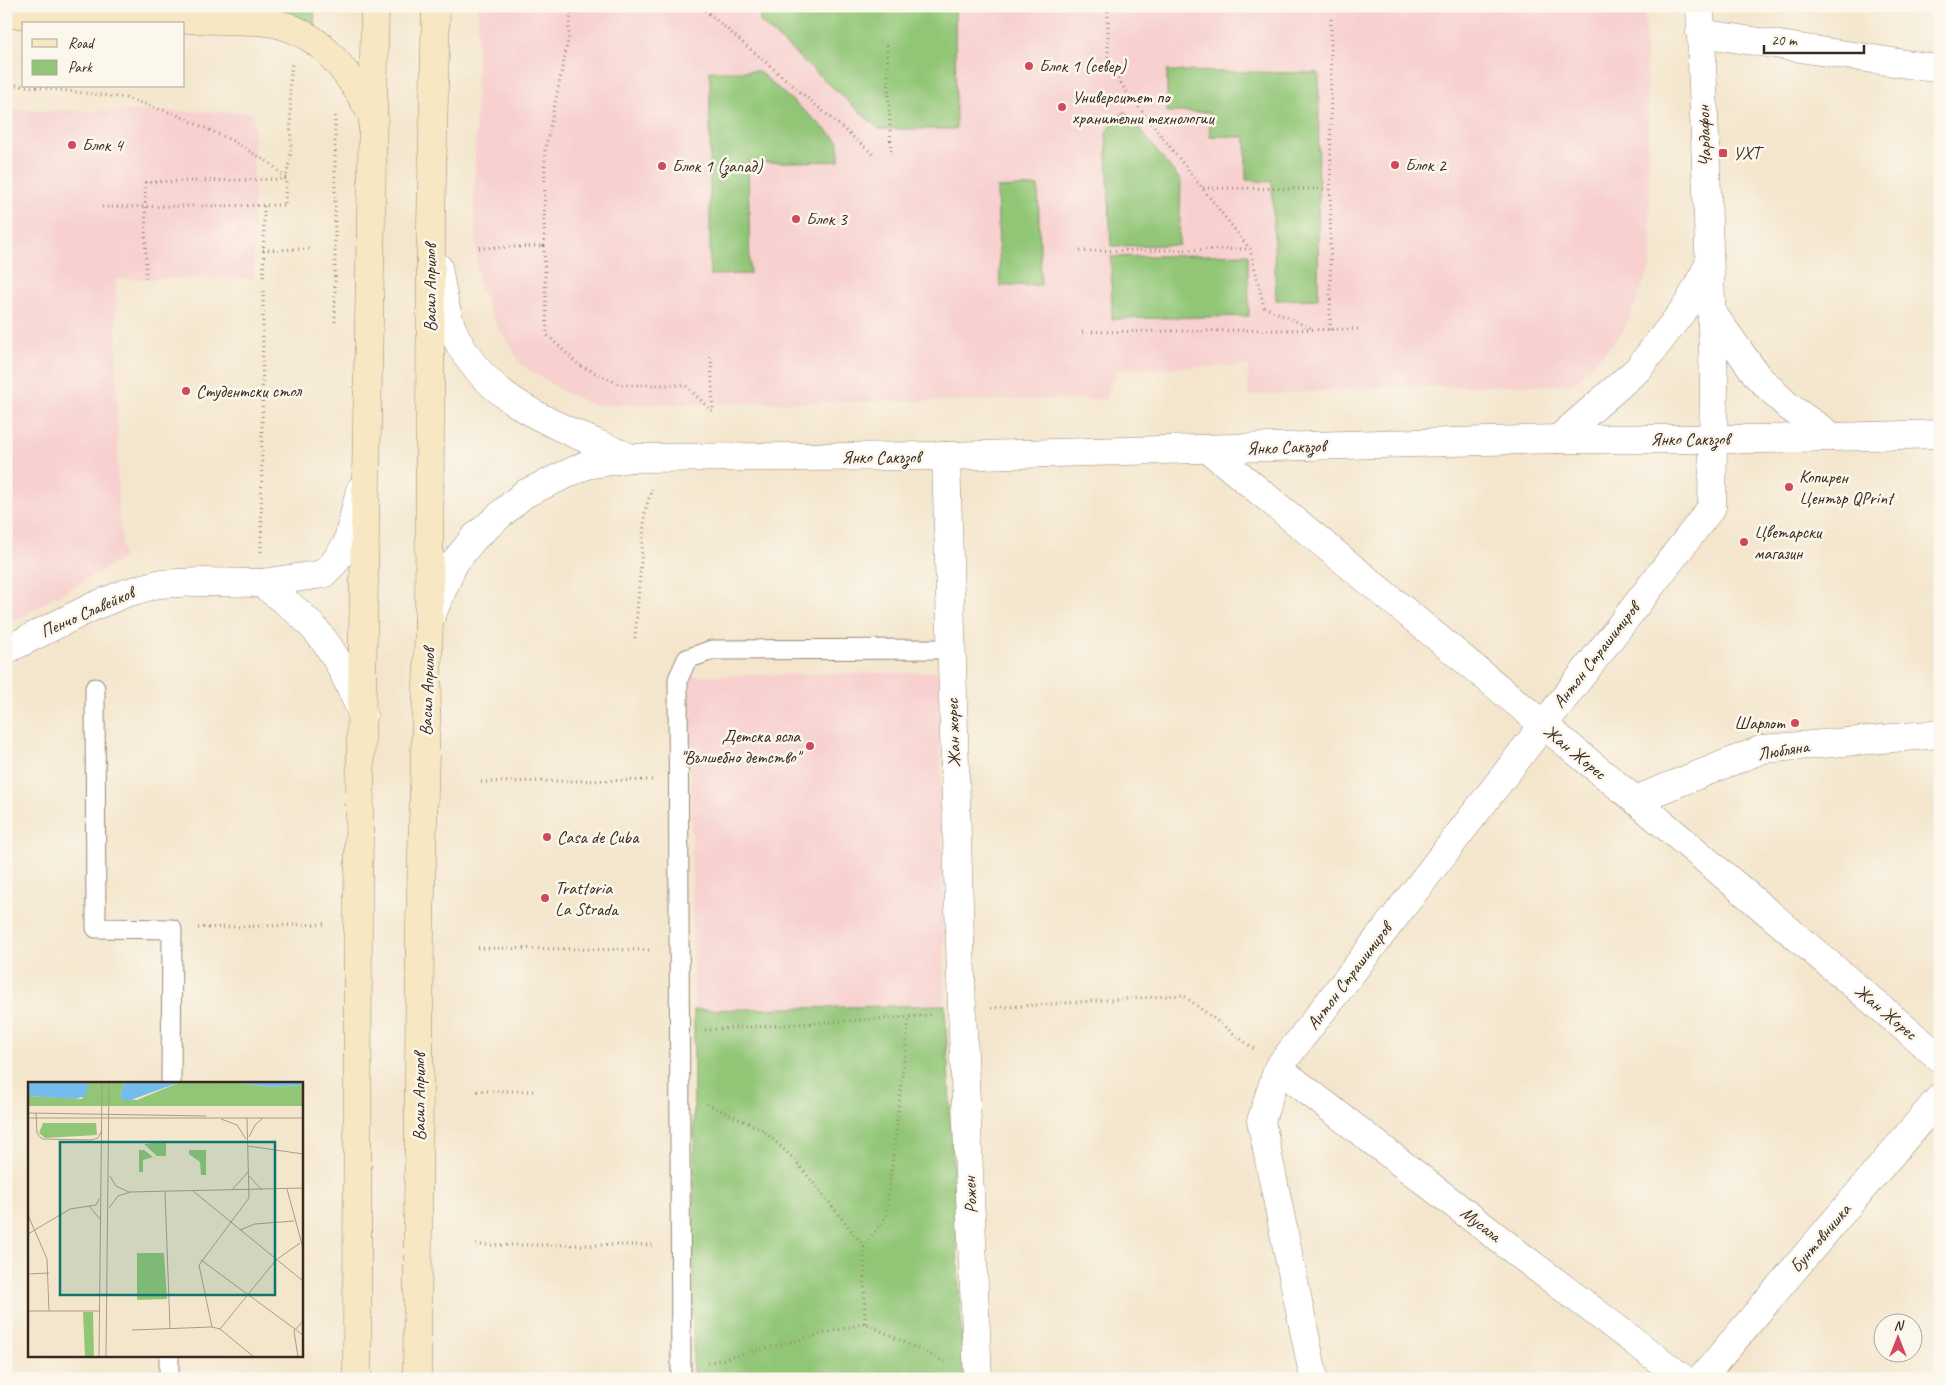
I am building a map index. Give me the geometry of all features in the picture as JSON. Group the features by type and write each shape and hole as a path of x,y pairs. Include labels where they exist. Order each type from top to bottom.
{"main road":[{"path":"357,1379 358,896 363,715 375,6"},
{"name":"Васил Априлов","path":"417,1379 420,923 429,622 431,225 436,6"},
{"path":"6,14 270,21 283,24 311,38 338,62 349,76 374,118"}],"street":[{"name":"Чардафон","path":"1700,6 1709,265"},
{"path":"1700,33 1940,69"},
{"name":"Янко Сакъзов","path":"431,225 445,308 462,349 475,368 526,410 546,421 631,458"},
{"path":"1558,439 1638,369 1688,304 1709,265"},
{"name":"Антон Страшимиров","path":"1278,1068 1712,507 1714,382 1709,265"},
{"path":"1711,311 1758,377 1790,407 1833,437"},
{"name":"Янко Сакъзов","path":"429,622 454,563 474,538 524,494 586,465 631,458 946,456 1558,439 1714,440 1940,434"},
{"name":"Жан Жорес","path":"1208,449 1635,800 1940,1058"},
{"name":"Жан жорес","path":"946,456 950,649 962,1010"},
{"name":"Пенчо Славейков","path":"6,650 92,607 134,590 158,584 201,582 261,583 323,574 334,563 346,544 366,468"},
{"path":"261,583 290,605 318,632 339,663 363,715"},
{"name":"Любляна","path":"1635,800 1764,749 1940,734"},
{"name":"Рожен","path":"962,1010 978,1379"},
{"path":"1278,1068 1261,1121 1314,1379"},
{"name":"Мусала","path":"1278,1068 1684,1379"},
{"name":"Бунтовнишка","path":"1701,1379 1940,1097"}],"lane":[{"path":"681,1374 678,679 688,659 712,650 950,649"},
{"path":"95,688 96,928 172,929 171,1082"},
{"path":"169,1358 169,1379"}],"path":[{"path":"572,6 569,36 545,151 544,246 547,335 579,365 621,385 685,385 713,412 711,357"},
{"path":"1108,6 1108,58 1123,87 1250,249 1264,307 1313,329"},
{"path":"701,7 874,155"},
{"path":"1330,330 1331,17"},
{"path":"887,45 890,155"},
{"path":"102,207 285,206 286,179 291,152 290,84 292,58"},
{"path":"6,84 22,86"},
{"path":"42,88 126,98 175,114 233,141 271,164 286,179"},
{"path":"335,113 335,328"},
{"path":"146,279 145,182 286,179"},
{"path":"1202,188 1330,189"},
{"path":"261,583 264,206"},
{"path":"479,248 544,246"},
{"path":"263,250 312,249"},
{"path":"1080,252 1250,249"},
{"path":"1082,332 1359,329"},
{"path":"635,638 645,511"},
{"path":"481,782 678,780"},
{"path":"172,929 328,924"},
{"path":"478,948 679,950"},
{"path":"679,1031 909,1018 962,1010 1183,995 1278,1068"},
{"path":"865,1322 864,1246 886,1217 909,1018"},
{"path":"477,1091 537,1091"},
{"path":"680,1091 763,1130 794,1159 864,1246"},
{"path":"476,1246 680,1246"},
{"path":"681,1374 865,1322 978,1379"}],"shaded area":[{"name":"Университет по хранителни технологии","path":"478,6 1645,6 1651,265 1624,331 1573,384 1384,387 1248,396 1248,366 1118,369 1105,399 592,405 564,392 522,365 490,313 478,283 474,207"},
{"path":"6,110 254,112 254,278 116,279 118,504 123,558 6,626"},
{"path":"939,672 945,1005 694,1010 689,676"}],"green space":[{"path":"273,6 315,6 314,28 270,8"},
{"path":"760,6 955,6 956,129 879,129 760,22"},
{"path":"710,71 758,71 839,141 839,161 748,163 750,274 710,275"},
{"path":"1167,71 1319,73 1318,299 1276,300 1272,182 1246,180 1246,137 1210,136 1209,112 1167,112"},
{"path":"1125,111 1181,181 1179,245 1111,246 1106,132"},
{"path":"1038,186 1041,285 1000,286 997,188"},
{"path":"1248,254 1249,316 1112,319 1111,257"},
{"path":"945,1005 964,1379 693,1379 694,1010"}],"place":[{"name":"Блок 1 (север)","path":"1029,66"},
{"name":"Университет по хранителни технологии","path":"1062,107"},
{"name":"Блок 4","path":"72,145"},
{"name":"УХТ","path":"1723,153"},
{"name":"Блок 2","path":"1395,165"},
{"name":"Блок 1 (запад)","path":"662,166"},
{"name":"Блок 3","path":"796,219"},
{"name":"Студентски стол","path":"186,391"},
{"name":"Копирен Център QPrint","path":"1789,487"},
{"name":"Цветарски магазин","path":"1744,542"},
{"name":"Шарлот","path":"1795,723"},
{"name":"Детска ясла \"Вълшебно детство\"","path":"810,746"},
{"name":"Casa de Cuba","path":"547,837"},
{"name":"Trattoria La Strada","path":"545,898"}]}
